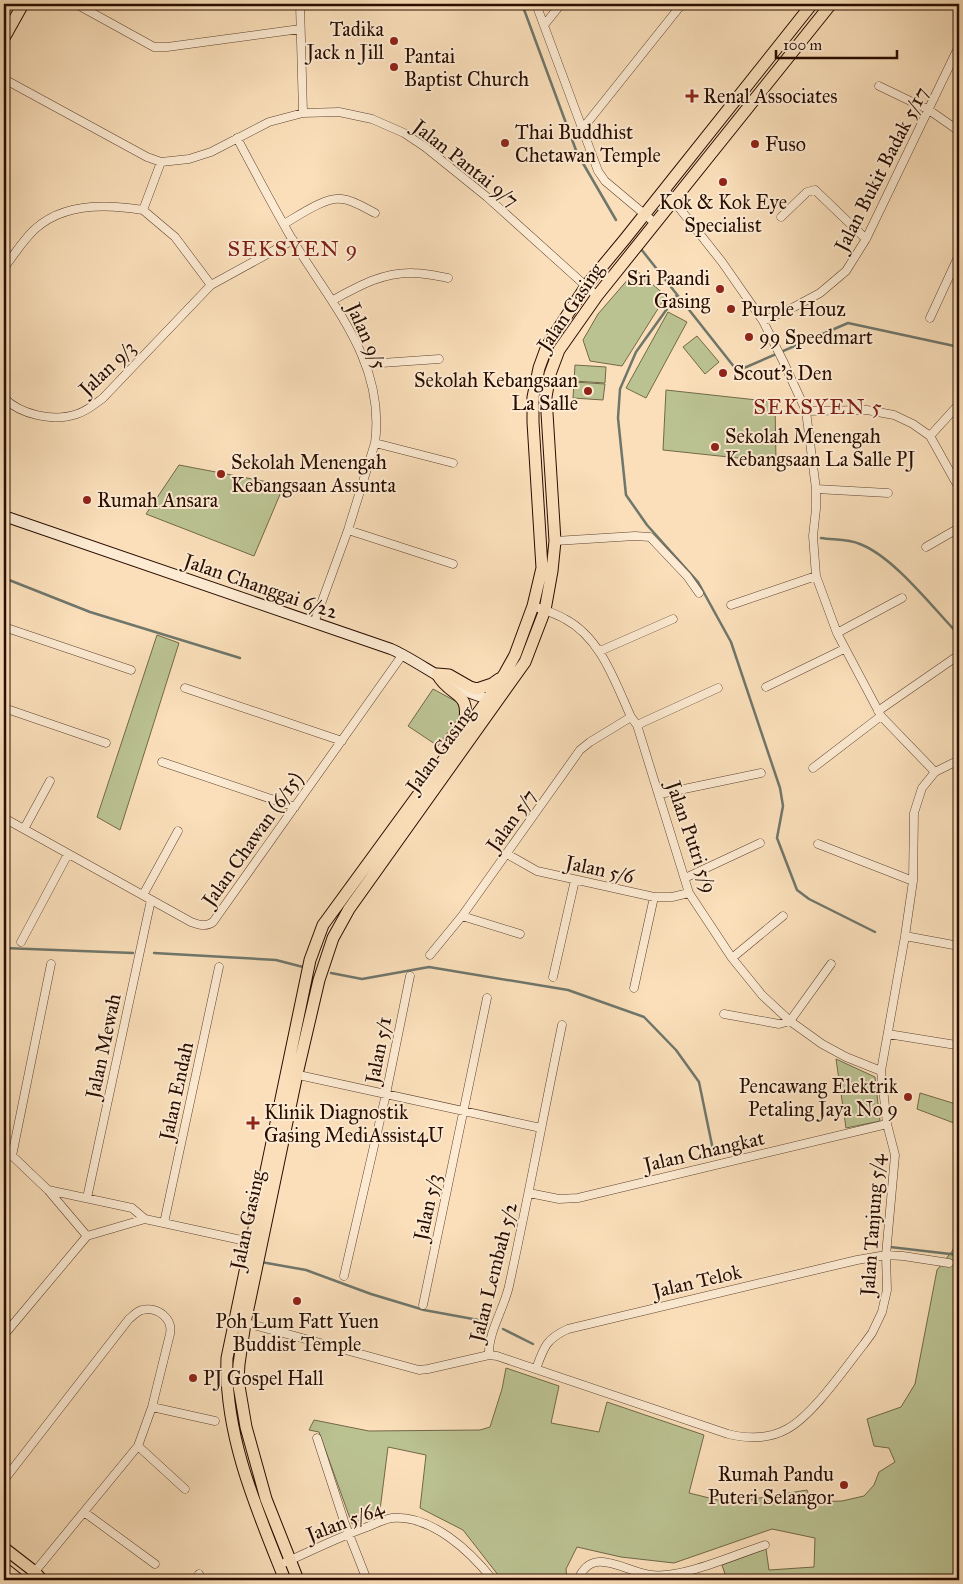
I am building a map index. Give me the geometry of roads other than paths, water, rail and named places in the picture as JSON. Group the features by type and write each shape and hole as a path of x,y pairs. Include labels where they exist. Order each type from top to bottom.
{"main road":[{"path":"4,38 23,4"},
{"name":"Jalan Gasing","path":"285,1580 255,1504 231,1425 226,1358 239,1322 262,1244 306,975 323,925 488,699 506,673 515,655 533,606 542,568 533,397 546,346 586,286 812,4"},
{"name":"Jalan Gasing","path":"298,1580 266,1499 246,1427 238,1380 239,1322 250,1242 291,1073 333,938 349,909 525,662 545,610 555,542 546,397 550,374 559,350 596,296 830,4"},
{"path":"437,674 449,674 470,687 477,689 492,684 506,673"},
{"path":"437,674 442,682 458,693 465,704 467,711 461,735"},
{"path":"4,1548 35,1578"},
{"path":"4,1568 19,1580"}],"street":[{"path":"76,4 154,47 167,47 300,28"},
{"path":"300,4 303,113"},
{"path":"536,4 598,171 605,181 655,223"},
{"path":"545,24 561,4"},
{"path":"583,128 682,4"},
{"name":"Jalan Bukit Badak 5/17","path":"763,321 820,293 833,284 846,271 866,239 959,46"},
{"name":"Jalan Pantai 9/7","path":"4,79 147,157 162,162 189,159 211,152 269,122 303,113 339,112 372,120 404,133 425,146 487,197 583,282 596,296"},
{"path":"879,86 929,110 959,131"},
{"name":"Jalan 9/5","path":"237,138 293,240 333,300 367,364 375,400 376,431 374,443 348,530 314,623"},
{"path":"143,210 162,162"},
{"path":"664,190 722,262 763,321 806,411 816,489 813,536 816,576 844,649 880,714 935,772"},
{"path":"781,218 806,192 816,190 866,239"},
{"path":"284,224 336,198 348,200 375,213"},
{"path":"4,268 35,229 54,216 68,211 97,206 128,207 143,210 175,237 211,285"},
{"name":"Jalan 9/3","path":"4,398 23,411 46,416 62,417 76,415 88,409 103,398 211,285 293,240"},
{"path":"930,318 959,256"},
{"path":"333,300 365,283 389,275 414,273 448,278"},
{"path":"367,364 439,359"},
{"path":"930,436 959,404"},
{"path":"806,411 867,410 894,414 930,436 959,488"},
{"path":"374,443 453,463"},
{"path":"816,489 888,493"},
{"name":"Jalan Changgai 6/22","path":"4,516 403,654 465,691 488,699"},
{"path":"926,547 959,528"},
{"path":"348,530 453,564"},
{"path":"555,542 635,536 650,537 687,576 699,593"},
{"path":"731,605 816,576"},
{"path":"837,633 902,598"},
{"name":"Jalan Putri 5/9","path":"533,606 567,619 600,651 637,725 660,794 689,893 732,958 762,995 790,1022 822,1044 846,1057 881,1071"},
{"path":"600,651 673,619"},
{"path":"4,627 132,670"},
{"path":"766,687 844,649"},
{"name":"Jalan Chawan (6/15)","path":"4,818 151,900 197,924 209,925 295,808 403,654"},
{"path":"813,768 880,714 959,655"},
{"path":"185,688 342,741"},
{"path":"637,725 718,688"},
{"path":"488,699 501,696"},
{"path":"4,708 106,743"},
{"name":"Jalan 5/7","path":"430,955 462,916 580,750 631,716"},
{"name":"Jalan Tanjung 5/4","path":"489,1356 497,1356 728,1434 744,1438 761,1437 778,1433 794,1424 814,1406 872,1333 882,1312 887,1290 886,1255 895,1156 887,1124 881,1071 914,881 914,812 922,788 935,772 959,760"},
{"path":"162,762 295,808"},
{"path":"660,794 761,773"},
{"path":"24,829 50,781"},
{"path":"143,895 178,831"},
{"path":"685,878 760,843"},
{"path":"818,844 914,881"},
{"path":"21,942 68,854"},
{"name":"Jalan 5/6","path":"507,854 530,869 654,897 672,897 689,893"},
{"path":"553,977 575,880"},
{"path":"634,988 654,897"},
{"name":"Jalan Mewah","path":"87,1198 151,900"},
{"path":"462,916 520,934"},
{"path":"732,958 783,916"},
{"path":"905,936 959,946"},
{"path":"12,1156 50,964"},
{"path":"724,1014 779,1024 790,1022 831,964"},
{"name":"Jalan Endah","path":"164,1223 219,967"},
{"name":"Jalan 5/1","path":"344,1276 386,1094 410,976"},
{"name":"Jalan 5/3","path":"423,1304 487,998"},
{"name":"Jalan Lembah 5/2","path":"239,1322 418,1370 489,1356 494,1331 508,1292 562,1025"},
{"path":"888,1034 956,1045"},
{"path":"291,1073 541,1128"},
{"name":"Jalan Changkat","path":"529,1193 559,1198 578,1198 887,1124"},
{"path":"4,1148 48,1190 87,1236"},
{"path":"48,1190 132,1208 145,1219"},
{"path":"4,1335 87,1236 145,1219 262,1244"},
{"name":"Jalan Telok","path":"536,1369 545,1346 556,1334 568,1329 857,1260 886,1255 948,1263"},
{"path":"4,1480 135,1314 142,1310 150,1310 158,1312 167,1318 171,1324 170,1334 152,1407 138,1446 84,1512 35,1578"},
{"path":"152,1407 215,1421"},
{"path":"317,1438 348,1534 367,1580"},
{"path":"138,1446 185,1489"},
{"path":"84,1512 155,1564"},
{"name":"Jalan 5/64","path":"279,1564 390,1518 405,1518 440,1532 458,1544 493,1580"},
{"path":"578,1580 586,1567 595,1561 605,1561 643,1573 668,1575 685,1572 765,1545"}],"waterway":[{"path":"522,4 577,153 616,220"},
{"path":"641,249 735,368 744,368 848,323 959,347"},
{"path":"677,295 636,352 620,389 618,418 626,495 647,525 698,582 731,642 780,788 783,806 777,838 797,890 809,899 875,932"},
{"path":"821,538 855,542 886,560 899,571 959,635"},
{"path":"4,578 90,612 240,658"},
{"path":"4,948 133,953"},
{"path":"154,953 276,960 303,967"},
{"path":"331,973 362,979 429,967 568,990 644,1017 676,1050 699,1082 713,1150"},
{"path":"890,1247 959,1255"},
{"path":"261,1262 306,1270 371,1294 424,1310 484,1321"},
{"path":"503,1329 533,1344"}],"place":[{"name":"Tadika Jack n Jill","path":"394,41"},
{"name":"Pantai Baptist Church","path":"394,67"},
{"name":"Renal Associates","path":"692,96"},
{"name":"Thai Buddhist Chetawan Temple","path":"505,143"},
{"name":"Fuso","path":"755,144"},
{"name":"Kok & Kok Eye Specialist","path":"723,182"},
{"name":"Sri Paandi Gasing","path":"720,289"},
{"name":"Purple Houz","path":"731,309"},
{"name":"99 Speedmart","path":"749,337"},
{"name":"Scout's Den","path":"723,373"},
{"name":"Sekolah Kebangsaan La Salle","path":"588,391"},
{"name":"Sekolah Menengah Kebangsaan La Salle PJ","path":"715,447"},
{"name":"Sekolah Menengah Kebangsaan Assunta","path":"221,474"},
{"name":"Rumah Ansara","path":"87,500"},
{"name":"Pencawang Elektrik Petaling Jaya No 9","path":"908,1097"},
{"name":"Klinik Diagnostik Gasing MediAssist4U","path":"253,1123"},
{"name":"Poh Lum Fatt Yuen Buddist Temple","path":"297,1301"},
{"name":"PJ Gospel Hall","path":"193,1378"},
{"name":"Rumah Pandu Puteri Selangor","path":"844,1485"}],"district":[{"name":"SEKSYEN 9","path":"293,248"},
{"name":"SEKSYEN 5","path":"818,406"}]}
